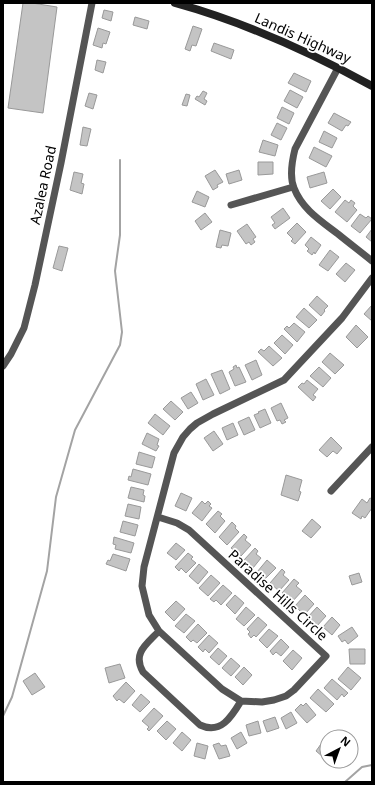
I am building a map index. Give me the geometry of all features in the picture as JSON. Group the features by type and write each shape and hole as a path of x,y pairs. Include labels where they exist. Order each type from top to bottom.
{"main road":[{"name":"Landis Highway","path":"175,3 211,14 288,44 372,86"}],"street":[{"name":"Azalea Road","path":"3,366 12,354 24,328 35,285 61,163 92,3"},
{"path":"338,68 295,149 291,172 293,187 304,206 313,215 372,261"},
{"path":"231,205 293,187"},
{"name":"Paradise Hills Circle","path":"158,517 177,523 189,530 326,656 294,690 286,696 262,702 241,700 222,689 159,631 149,615 142,586 144,567 174,453 179,443 190,429 208,416 284,380 342,318 372,278"},
{"path":"331,492 372,447"},
{"path":"159,631 142,650 139,656 139,666 142,672 200,725 207,728 216,728 224,723 234,713 241,700"}],"building":[{"path":"23,3 57,7 43,113 8,108"},
{"path":"104,10 113,12 111,21 102,18"},
{"path":"135,17 149,21 147,29 133,25"},
{"path":"193,26 202,29 196,46 192,45 190,51 185,49"},
{"path":"98,28 110,32 106,44 103,43 102,48 93,45"},
{"path":"214,43 234,50 231,59 211,51"},
{"path":"97,60 106,62 103,73 95,70"},
{"path":"294,73 311,81 306,92 288,83"},
{"path":"290,90 303,97 297,108 284,101"},
{"path":"203,91 207,93 204,99 207,101 205,105 195,99 197,96 199,97"},
{"path":"89,93 97,95 93,109 85,106"},
{"path":"186,94 190,95 187,106 182,105"},
{"path":"282,107 294,113 289,124 277,118"},
{"path":"334,113 351,122 348,126 346,125 342,131 328,123"},
{"path":"277,123 287,128 281,140 271,135"},
{"path":"83,127 91,129 87,146 80,145"},
{"path":"324,131 337,138 332,148 319,142"},
{"path":"263,140 278,145 275,156 259,152"},
{"path":"314,147 332,156 326,167 309,158"},
{"path":"258,162 273,162 273,174 258,175"},
{"path":"215,170 223,182 217,185 218,187 213,190 205,176"},
{"path":"239,170 242,180 229,184 226,174"},
{"path":"74,172 83,174 81,183 84,184 82,194 70,190"},
{"path":"324,172 327,183 310,188 307,177"},
{"path":"333,189 341,197 330,209 321,201"},
{"path":"197,191 209,197 205,207 192,202"},
{"path":"345,200 349,203 351,200 355,203 353,206 357,210 347,222 335,212"},
{"path":"283,208 290,218 275,229 272,225 275,223 271,217"},
{"path":"205,213 212,222 201,230 195,221"},
{"path":"360,214 366,218 368,216 372,219 360,233 351,226"},
{"path":"297,223 306,232 295,244 291,241 293,239 287,233"},
{"path":"247,224 256,237 253,239 255,242 251,245 249,242 246,244 237,231"},
{"path":"372,229 372,242 366,237"},
{"path":"220,230 231,233 228,246 222,245 221,248 216,247"},
{"path":"311,237 321,245 315,254 314,252 312,255 307,251 309,249 305,245"},
{"path":"59,246 68,248 62,271 53,268"},
{"path":"330,250 339,257 328,271 319,265"},
{"path":"346,263 355,270 345,282 336,274"},
{"path":"317,296 328,306 321,316 309,305"},
{"path":"372,305 372,321 364,314"},
{"path":"304,308 317,320 309,328 296,317"},
{"path":"294,323 305,332 297,342 284,329 287,326 289,328"},
{"path":"356,325 368,337 357,348 346,337"},
{"path":"282,335 293,345 285,354 274,343"},
{"path":"269,346 282,358 273,366 258,352 261,349 264,351"},
{"path":"330,353 344,365 335,374 322,362"},
{"path":"256,360 262,375 252,380 245,365"},
{"path":"236,365 237,368 239,367 246,382 235,386 229,372 234,369 233,367"},
{"path":"319,367 331,378 323,387 310,376"},
{"path":"222,370 230,389 220,394 211,374"},
{"path":"206,379 214,395 203,400 196,384"},
{"path":"307,380 318,389 313,395 316,397 313,401 298,387 302,383 304,384"},
{"path":"191,392 198,403 188,409 181,398"},
{"path":"171,401 183,412 175,420 163,409"},
{"path":"281,403 288,418 284,420 286,422 282,424 280,420 277,421 271,408"},
{"path":"265,409 271,423 260,428 254,415"},
{"path":"155,414 170,426 163,435 148,423"},
{"path":"249,417 255,430 244,435 238,422"},
{"path":"233,423 238,435 227,440 222,428"},
{"path":"214,431 223,444 213,451 204,438"},
{"path":"147,433 159,439 157,445 159,446 156,451 142,444"},
{"path":"331,437 342,448 337,454 333,451 327,457 319,450"},
{"path":"139,452 155,457 152,468 136,464"},
{"path":"133,469 151,474 148,485 128,480 129,476 131,477"},
{"path":"286,475 302,480 299,491 301,492 298,501 281,495"},
{"path":"131,487 144,490 144,502 128,498"},
{"path":"181,493 192,498 186,511 175,506"},
{"path":"370,498 372,499 372,508 365,518 362,516 361,519 352,513 362,499 367,503"},
{"path":"202,501 205,504 208,501 211,504 209,506 212,508 202,521 192,513"},
{"path":"128,504 141,507 139,519 125,516"},
{"path":"218,511 222,514 220,516 225,521 215,533 206,524"},
{"path":"312,519 321,527 311,538 302,531"},
{"path":"123,521 138,525 135,536 120,532"},
{"path":"232,522 239,532 227,545 219,537"},
{"path":"244,534 247,537 245,540 251,545 241,556 231,548"},
{"path":"114,537 134,543 131,553 115,549 116,545 113,544"},
{"path":"176,543 185,550 176,560 167,553"},
{"path":"255,548 258,551 256,554 261,558 253,568 244,560"},
{"path":"188,553 193,557 191,559 196,563 186,573 181,568 179,571 175,567"},
{"path":"113,554 130,559 126,571 106,564 108,560 110,561"},
{"path":"267,560 276,568 265,579 257,572"},
{"path":"199,564 208,572 198,584 189,576"},
{"path":"282,569 285,572 283,575 289,580 279,591 270,583"},
{"path":"359,573 362,582 352,585 349,576"},
{"path":"211,575 220,583 208,596 199,588"},
{"path":"294,579 299,583 296,586 302,591 292,602 282,593"},
{"path":"223,585 232,593 221,605 216,600 214,602 210,599"},
{"path":"235,595 244,603 235,614 226,605"},
{"path":"305,595 314,604 304,615 295,606"},
{"path":"176,601 185,609 174,621 165,612"},
{"path":"246,607 255,615 244,626 236,619"},
{"path":"317,607 326,616 316,627 307,618"},
{"path":"186,614 195,621 184,633 175,626"},
{"path":"258,617 267,625 256,637 254,635 251,638 248,634 250,632 247,629"},
{"path":"332,617 340,625 332,635 323,627"},
{"path":"198,624 207,633 197,643 193,640 191,642 186,637"},
{"path":"352,627 358,636 348,644 345,640 342,642 338,636"},
{"path":"269,629 278,636 267,648 259,640"},
{"path":"209,635 218,643 209,653 205,649 203,652 198,647"},
{"path":"281,639 289,647 281,656 276,652 273,655 270,651"},
{"path":"218,648 227,656 219,665 210,657"},
{"path":"349,649 365,649 365,664 350,664"},
{"path":"293,650 302,658 292,670 283,661"},
{"path":"231,658 240,666 231,676 222,668"},
{"path":"120,664 125,678 109,683 105,668"},
{"path":"244,667 252,675 243,685 235,677"},
{"path":"348,667 361,678 351,690 338,679"},
{"path":"35,673 45,687 32,695 23,681"},
{"path":"332,679 348,693 344,697 342,694 337,700 324,688"},
{"path":"126,682 135,691 124,703 119,699 117,701 113,696"},
{"path":"318,689 334,704 326,712 310,698"},
{"path":"141,694 150,702 140,712 132,705"},
{"path":"306,703 316,715 307,723 295,710 301,704 303,706"},
{"path":"154,708 163,716 149,731 147,729 149,727 142,721"},
{"path":"291,712 297,723 286,729 281,718"},
{"path":"275,717 279,728 267,732 263,721"},
{"path":"167,721 176,729 166,740 157,731"},
{"path":"258,721 261,733 249,736 246,725"},
{"path":"182,732 191,740 182,751 173,743"},
{"path":"241,732 247,743 237,749 231,738"},
{"path":"197,743 208,746 205,759 194,756"},
{"path":"219,743 221,746 226,745 230,756 219,759 213,745"},
{"path":"319,747 319,754 316,751"}],"waterway":[{"path":"3,716 12,697 47,571 56,497 75,430 120,345 122,332 115,271 120,235 120,160"},
{"path":"345,782 362,767 372,765"}]}
